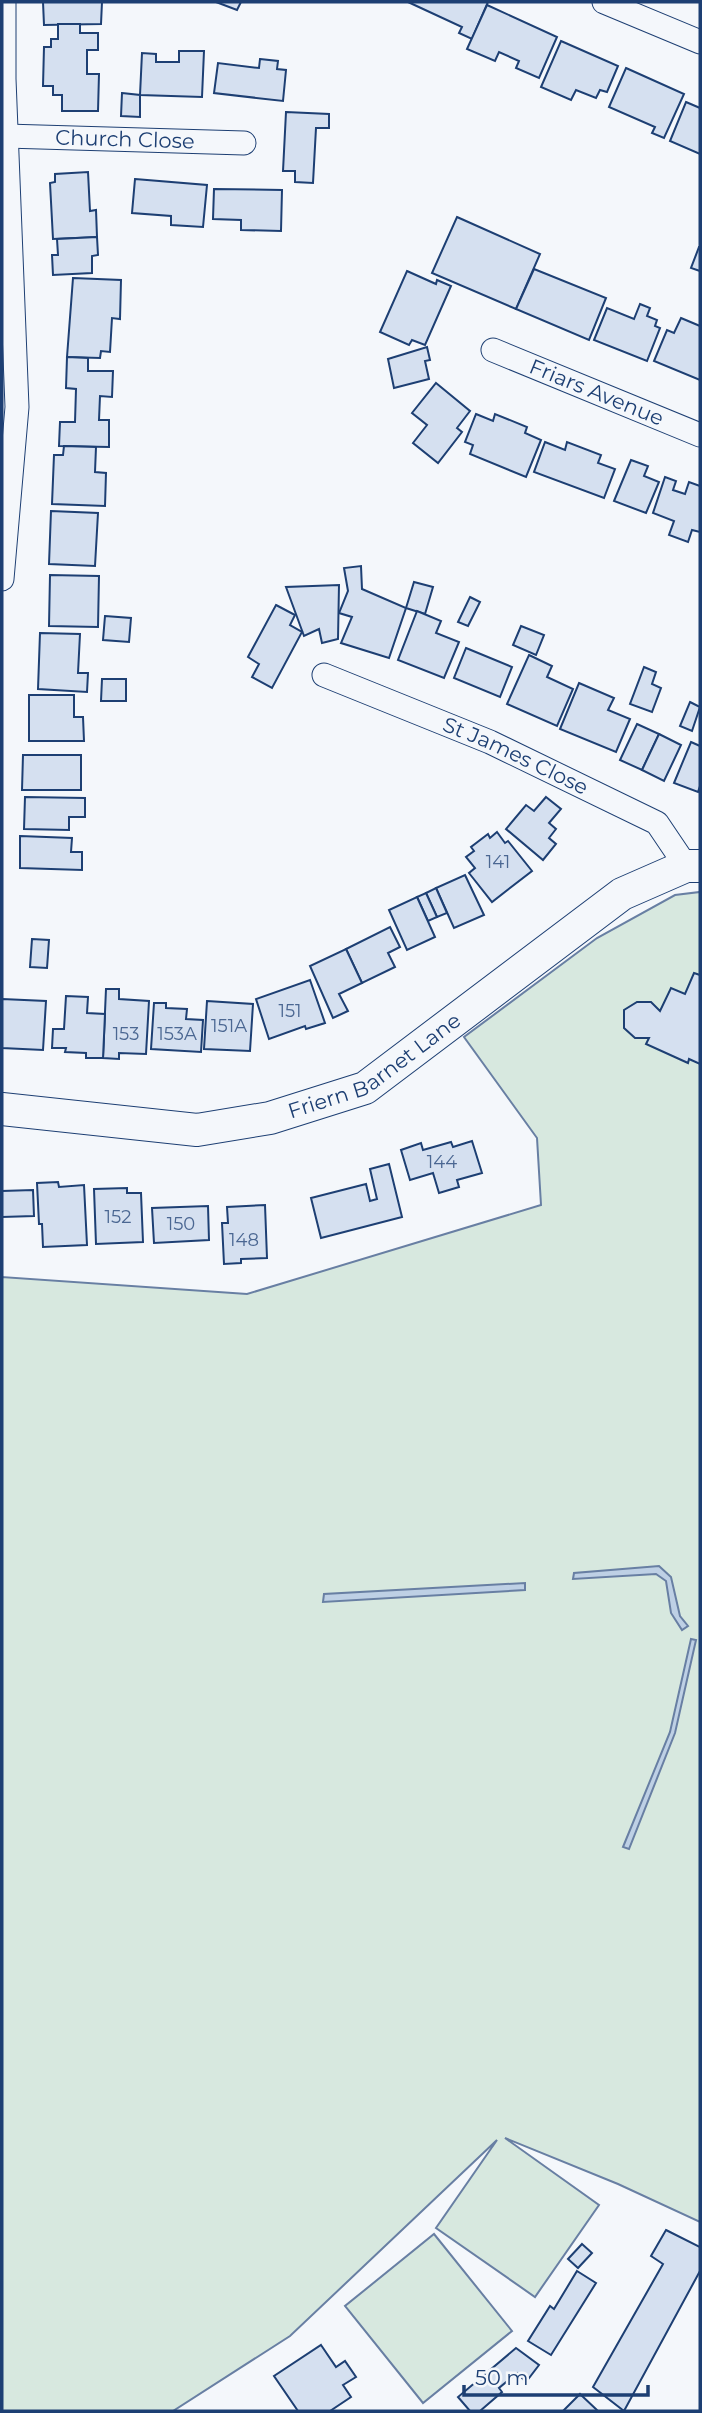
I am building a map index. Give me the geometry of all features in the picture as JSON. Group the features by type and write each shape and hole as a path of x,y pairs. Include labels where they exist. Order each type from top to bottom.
{"main road":[{"name":"Friern Barnet Lane","path":"2,1109 197,1130 270,1118 365,1088 622,894 693,866"}],"street":[{"path":"2,579 5,508 17,407 3,79 4,2"},
{"path":"604,2 700,42"},
{"name":"Church Close","path":"6,136 244,142"},
{"name":"Friars Avenue","path":"493,350 700,435"},
{"name":"St James Close","path":"324,675 490,743 657,823 693,866"}],"shaded area":[{"path":"700,892 700,2222 618,2184 505,2138 599,2205 535,2297 436,2228 497,2140 290,2336 173,2411 2,2411 2,1277 247,1294 541,1205 537,1138 464,1037 597,938 675,895"},
{"path":"434,2234 512,2331 423,2403 345,2306"}],"water":[{"path":"659,1566 671,1577 680,1616 688,1626 682,1630 671,1613 666,1581 656,1574 573,1579 574,1573"},
{"path":"525,1583 525,1590 323,1602 324,1594"},
{"path":"691,1639 696,1640 675,1733 629,1849 623,1847 670,1732"}],"building":[{"path":"43,2 102,2 101,24 44,25"},
{"path":"216,2 241,2 237,10"},
{"path":"408,2 488,2 472,39 459,33 462,27"},
{"path":"487,5 557,37 539,78 516,68 519,61 499,52 495,61 467,49"},
{"path":"58,24 80,24 80,33 98,33 98,50 87,50 87,74 99,74 98,111 62,111 62,95 53,95 53,86 43,86 44,47 51,47 51,39 58,39"},
{"path":"561,41 618,66 607,92 600,90 596,98 576,90 571,100 541,87"},
{"path":"179,51 204,51 202,97 140,95 142,53 156,54 156,62 179,62"},
{"path":"260,59 278,61 277,69 286,70 283,101 214,93 218,63 259,68"},
{"path":"626,68 684,94 664,138 652,133 655,127 609,107"},
{"path":"122,93 140,95 140,117 121,116"},
{"path":"686,102 700,108 700,154 670,141"},
{"path":"286,112 329,114 329,128 316,128 313,183 295,182 295,171 283,171"},
{"path":"88,172 90,211 96,210 97,237 53,239 50,183 55,182 55,174"},
{"path":"135,179 207,185 203,227 171,225 171,216 132,213"},
{"path":"214,189 282,190 281,231 241,230 241,220 213,219"},
{"path":"457,217 540,254 516,309 432,273"},
{"path":"97,237 98,255 92,256 92,273 53,275 52,255 58,255 57,239"},
{"path":"700,247 700,271 691,268"},
{"path":"534,269 606,298 589,340 516,309"},
{"path":"407,271 436,284 437,280 451,286 425,345 412,340 409,345 380,332"},
{"path":"73,278 121,280 120,319 112,318 110,352 101,351 100,358 67,357"},
{"path":"640,304 650,308 647,316 657,320 655,326 660,328 647,361 594,340 607,308 634,319"},
{"path":"681,318 700,326 700,380 654,361 667,330 674,333"},
{"path":"427,347 430,360 425,361 429,379 394,388 388,359"},
{"path":"67,357 88,358 88,371 113,371 112,397 100,396 99,420 109,420 109,447 59,446 60,422 75,422 76,389 66,388"},
{"path":"436,383 470,411 457,428 462,432 438,463 413,443 427,425 412,413"},
{"path":"476,414 493,421 495,414 527,427 525,433 541,440 526,477 470,454 473,445 465,442"},
{"path":"545,442 565,450 567,442 601,455 598,463 615,469 604,498 534,472"},
{"path":"64,446 96,447 95,472 106,473 105,506 52,504 54,455 63,455"},
{"path":"631,460 648,466 644,476 659,482 646,513 614,501"},
{"path":"665,477 676,481 673,490 685,494 689,482 700,486 700,532 692,530 688,542 669,535 674,521 653,513"},
{"path":"51,511 98,513 95,566 49,564"},
{"path":"361,566 362,589 406,608 389,658 341,643 352,617 339,613 348,591 344,568"},
{"path":"50,575 99,576 98,627 49,626"},
{"path":"414,582 433,587 425,614 406,608"},
{"path":"339,585 338,639 322,643 319,629 304,636 286,587"},
{"path":"470,597 480,602 468,626 458,622"},
{"path":"276,605 295,615 290,625 302,632 272,688 252,677 259,664 248,657"},
{"path":"417,611 441,621 436,633 459,642 444,678 398,660"},
{"path":"105,616 131,618 129,642 103,640"},
{"path":"521,626 544,635 536,655 513,645"},
{"path":"40,633 80,634 78,673 88,673 87,692 38,689"},
{"path":"466,648 512,667 500,697 454,678"},
{"path":"529,655 552,666 547,677 573,689 557,726 507,704"},
{"path":"644,667 656,672 652,684 661,688 652,712 630,704"},
{"path":"102,679 126,679 126,701 101,701"},
{"path":"579,683 614,698 608,710 630,719 616,752 560,729"},
{"path":"29,695 74,695 74,717 83,717 84,741 29,741"},
{"path":"690,702 700,707 692,731 680,726"},
{"path":"637,724 659,734 642,770 620,760"},
{"path":"659,734 681,745 664,781 642,770"},
{"path":"691,742 700,746 698,792 674,783"},
{"path":"23,755 81,755 81,790 22,790"},
{"path":"25,797 85,798 85,817 69,817 69,830 24,829"},
{"path":"546,797 561,809 549,823 556,829 549,838 556,844 543,860 506,829 526,805 534,811"},
{"path":"497,832 505,843 508,841 532,871 492,902 469,873 475,868 466,857 474,851 471,847 488,834 490,838"},
{"path":"20,836 72,838 71,852 82,852 82,870 20,868"},
{"path":"465,875 484,915 454,928 436,888"},
{"path":"436,888 447,913 437,917 426,893"},
{"path":"426,893 437,917 428,921 417,897"},
{"path":"417,897 435,937 407,950 389,910"},
{"path":"390,927 400,947 388,953 395,967 362,983 346,949"},
{"path":"32,939 49,940 47,968 30,967"},
{"path":"346,949 362,983 339,994 348,1011 333,1018 310,966"},
{"path":"694,973 700,975 700,1064 689,1059 688,1063 646,1044 649,1038 635,1038 624,1028 624,1010 637,1002 651,1002 660,1011 671,988 685,994"},
{"path":"310,980 325,1023 306,1029 305,1026 269,1039 256,999"},
{"path":"106,989 119,989 119,999 149,1001 146,1054 119,1053 119,1059 103,1058"},
{"path":"66,996 88,997 87,1013 105,1014 103,1058 86,1058 86,1053 52,1048 53,1029 64,1029"},
{"path":"2,999 46,1001 43,1050 2,1048"},
{"path":"207,1001 253,1004 250,1051 204,1049"},
{"path":"154,1003 166,1003 166,1008 187,1009 186,1019 203,1020 201,1052 151,1049"},
{"path":"472,1141 482,1173 457,1180 459,1187 439,1193 433,1173 410,1180 401,1150 421,1143 423,1150 451,1142 453,1147"},
{"path":"389,1164 402,1217 321,1238 311,1198 366,1184 370,1201 377,1199 370,1169"},
{"path":"58,1182 59,1187 84,1185 87,1245 43,1247 37,1183"},
{"path":"127,1188 127,1193 141,1193 143,1242 96,1244 94,1189"},
{"path":"33,1190 34,1216 2,1217 2,1191"},
{"path":"265,1205 267,1258 241,1259 241,1263 224,1264 222,1223 228,1223 227,1207"},
{"path":"208,1206 209,1240 154,1243 152,1208"},
{"path":"666,2230 700,2247 700,2271 624,2411 593,2387 663,2264 651,2256"},
{"path":"582,2244 592,2253 578,2268 568,2259"},
{"path":"577,2271 596,2283 551,2355 528,2341 550,2306 554,2309"},
{"path":"321,2345 336,2367 345,2361 356,2377 343,2385 351,2397 330,2411 298,2411 274,2376"},
{"path":"516,2348 539,2365 526,2382 517,2373 499,2388 502,2392 480,2411 470,2411 458,2397"},
{"path":"580,2394 598,2411 563,2411"}]}
